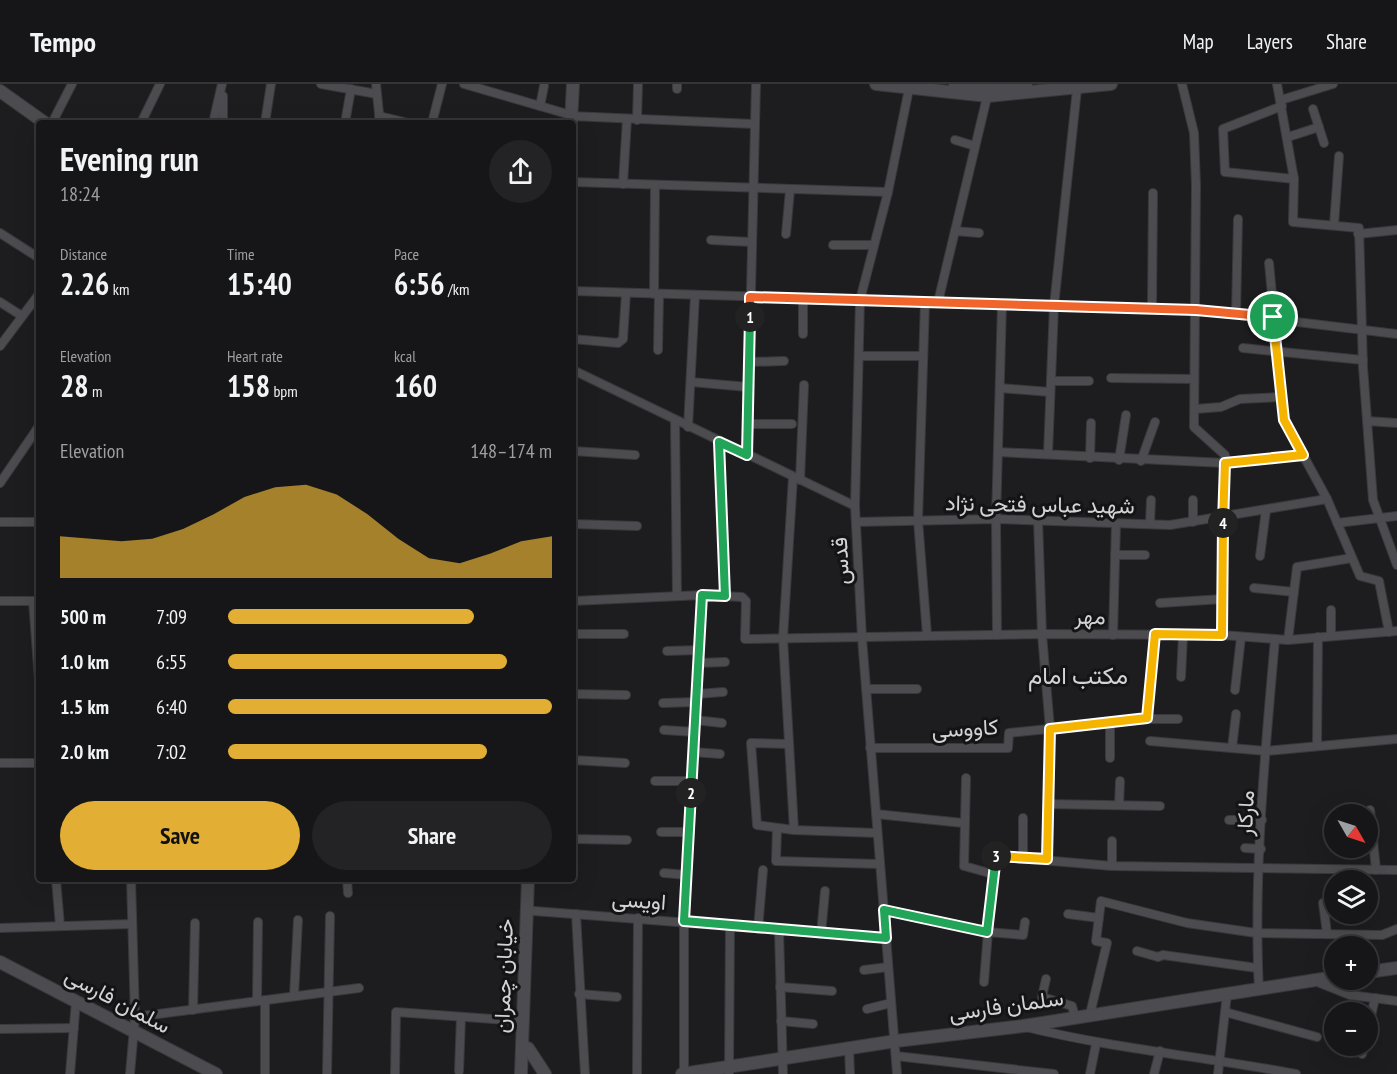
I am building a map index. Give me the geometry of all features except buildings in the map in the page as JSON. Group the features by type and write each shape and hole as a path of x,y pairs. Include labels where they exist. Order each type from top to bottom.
{"main road":[{"path":"566,84 567,119"},
{"path":"567,119 573,84"},
{"path":"876,84 989,92 1111,84"},
{"path":"955,84 989,92 1026,84"},
{"path":"1,96 40,120"},
{"name":"خیابان چمران","path":"528,882 522,1022 529,1074"},
{"name":"خیابان چمران","path":"521,1074 525,1049 535,882"},
{"name":"سلمان فارسی","path":"0,962 76,1001 133,1034 216,1074"},
{"path":"1378,971 1397,968"},
{"name":"سلمان فارسی","path":"684,1074 729,1071 849,1048 1023,1026 1324,979"},
{"path":"514,1074 525,1049 545,1074"}],"street":[{"path":"54,120 72,84"},
{"path":"142,120 160,84"},
{"path":"214,120 223,84"},
{"path":"223,84 223,120"},
{"path":"265,120 271,84"},
{"path":"321,84 377,94"},
{"path":"376,84 380,120"},
{"path":"433,120 442,84"},
{"path":"464,84 540,106 567,119 754,124"},
{"path":"637,120 638,84"},
{"path":"747,455 756,84"},
{"path":"1182,84 1194,133 1195,430 1224,452 1225,463 1222,635"},
{"path":"1277,84 1294,179 1293,222 1357,226 1363,360 1373,500 1397,565"},
{"path":"1294,179 1225,172 1223,129 1333,84"},
{"path":"540,106 544,86"},
{"name":"قدس","path":"897,1074 870,748 855,506 860,300 888,192 909,86"},
{"path":"1048,453 1054,306 1077,88"},
{"path":"346,120 351,89"},
{"path":"938,302 989,92"},
{"path":"1313,109 1324,143"},
{"path":"623,184 627,119"},
{"path":"1288,137 1319,127"},
{"path":"955,140 975,146"},
{"path":"1334,225 1339,156"},
{"path":"576,182 888,192"},
{"path":"655,186 658,350"},
{"path":"786,234 790,189"},
{"path":"1152,309 1154,193"},
{"path":"1236,314 1238,219"},
{"path":"1358,234 1397,230"},
{"path":"955,231 979,233"},
{"path":"0,233 36,256"},
{"path":"711,240 751,242"},
{"path":"833,245 874,245"},
{"path":"1269,264 1284,420 1327,499 1362,577 1379,581 1393,632"},
{"path":"576,291 1196,310 1273,317 1397,334"},
{"path":"576,339 618,343 624,339 626,293"},
{"path":"688,427 695,295"},
{"path":"0,346 36,298"},
{"path":"803,298 803,334"},
{"path":"0,302 22,316"},
{"path":"925,302 918,519 927,635"},
{"path":"997,635 996,519 1002,304"},
{"path":"1243,348 1363,360"},
{"path":"859,356 923,356"},
{"path":"749,362 784,361"},
{"path":"576,371 855,506"},
{"path":"1111,378 1194,379"},
{"path":"1051,381 1089,381"},
{"path":"691,382 748,387"},
{"path":"794,830 783,638 804,386"},
{"path":"1000,388 1050,392"},
{"path":"1195,409 1221,407 1240,399 1281,397"},
{"path":"1119,460 1126,416"},
{"path":"675,420 677,596"},
{"path":"1367,421 1397,423"},
{"path":"1141,461 1155,422"},
{"path":"1090,458 1091,423"},
{"path":"747,424 792,424"},
{"path":"0,483 36,430"},
{"path":"576,601 725,596 719,442"},
{"path":"576,451 635,455"},
{"path":"998,452 1048,453 1119,460 1225,463 1303,455"},
{"name":"شهید عباس فتحی نژاد","path":"856,522 918,519 1038,520 1116,524 1194,522 1327,499"},
{"path":"1150,524 1151,500"},
{"path":"1193,500 1194,522"},
{"path":"1260,556 1266,510"},
{"path":"1337,524 1397,516"},
{"path":"1038,520 1042,634 1050,729 1047,859"},
{"path":"0,522 36,522"},
{"path":"576,524 637,526"},
{"path":"1113,635 1116,524"},
{"path":"1115,555 1145,555"},
{"path":"1288,640 1299,566 1352,558"},
{"path":"1254,588 1294,592"},
{"path":"684,1074 684,921 702,595"},
{"name":"مهر","path":"725,596 742,597 746,601 745,639 1155,634 1222,635 1288,640 1393,632"},
{"path":"1160,603 1223,599"},
{"path":"0,601 36,601"},
{"path":"1331,609 1331,636"},
{"path":"576,634 624,634"},
{"path":"1147,718 1155,634"},
{"path":"1181,677 1183,635"},
{"path":"1235,690 1241,637"},
{"path":"1317,746 1318,637"},
{"name":"مارکار","path":"1259,990 1256,933 1275,639"},
{"path":"667,651 699,650"},
{"path":"698,663 725,662"},
{"path":"866,689 917,689"},
{"path":"663,703 723,693"},
{"path":"576,694 626,695"},
{"path":"1232,748 1236,714"},
{"name":"کاووسی","path":"870,748 1008,748 1009,733 1147,718 1178,719"},
{"path":"695,720 722,723"},
{"path":"1110,723 1110,759"},
{"path":"664,730 694,732"},
{"path":"1150,741 1266,751 1397,739"},
{"path":"788,744 752,743 757,825 794,830 877,833"},
{"path":"693,752 720,754"},
{"path":"576,760 625,763"},
{"path":"0,763 36,762"},
{"path":"966,778 963,823 964,866 993,874"},
{"path":"656,781 692,781"},
{"path":"1119,805 1120,781"},
{"path":"1048,804 1160,806"},
{"path":"876,814 963,823"},
{"path":"1023,818 1023,858"},
{"path":"1229,820 1262,820"},
{"path":"775,828 776,861 879,864"},
{"path":"661,832 689,832"},
{"path":"576,839 627,840"},
{"path":"1112,841 1112,866"},
{"path":"1245,848 1261,849"},
{"path":"984,982 994,856 1112,866 1377,870 1376,858"},
{"path":"758,928 763,870"},
{"path":"1378,870 1397,870"},
{"path":"664,873 687,875"},
{"path":"56,882 60,926"},
{"path":"130,1074 135,1017 131,882"},
{"path":"347,882 348,893"},
{"path":"821,934 825,891"},
{"path":"1090,1014 1107,943 1096,941 1101,901 1187,923 1256,933 1382,935 1397,929"},
{"path":"1323,903 1327,933"},
{"path":"884,910 987,932 1023,935 1025,922"},
{"name":"اویسی","path":"534,911 886,938"},
{"path":"576,914 585,1074"},
{"path":"1068,914 1099,918"},
{"path":"327,1074 330,916"},
{"path":"637,1074 638,918"},
{"path":"294,996 298,920"},
{"path":"258,922 265,1074"},
{"path":"193,1010 195,923"},
{"path":"0,928 132,924"},
{"path":"729,1071 730,926"},
{"path":"779,931 783,1074"},
{"path":"1137,951 1158,957 1163,955 1257,968"},
{"path":"864,970 888,967"},
{"path":"1046,979 1042,998 1072,1006 1075,1017"},
{"path":"1314,980 1350,995 1397,1001"},
{"path":"780,987 832,991"},
{"path":"135,1017 359,988"},
{"path":"579,994 617,997"},
{"path":"1218,1074 1227,994"},
{"path":"1374,1002 1375,998"},
{"path":"70,1074 76,1001"},
{"path":"867,1009 891,1003"},
{"path":"394,1074 396,1012 522,1022"},
{"path":"1225,1012 1317,1037"},
{"path":"459,1071 461,1017"},
{"path":"781,1020 813,1024"},
{"path":"1023,1026 1096,1044 1220,1059 1296,1074"},
{"path":"0,1029 74,1028"},
{"path":"1090,1074 1096,1044"},
{"path":"849,1048 850,1074"},
{"path":"1154,1074 1160,1051"},
{"path":"896,1056 1054,1074"}],"district":[{"name":"مکتب امام","path":"1078,675"}],"route":[{"path":"750,297 1196,310 1273,317 1284,420 1303,455 1225,463 1222,635 1155,634 1147,718 1050,729 1047,859 994,856 987,932 884,910 886,938 779,931 684,921 702,595 725,596 719,442 747,455 750,297"}]}
